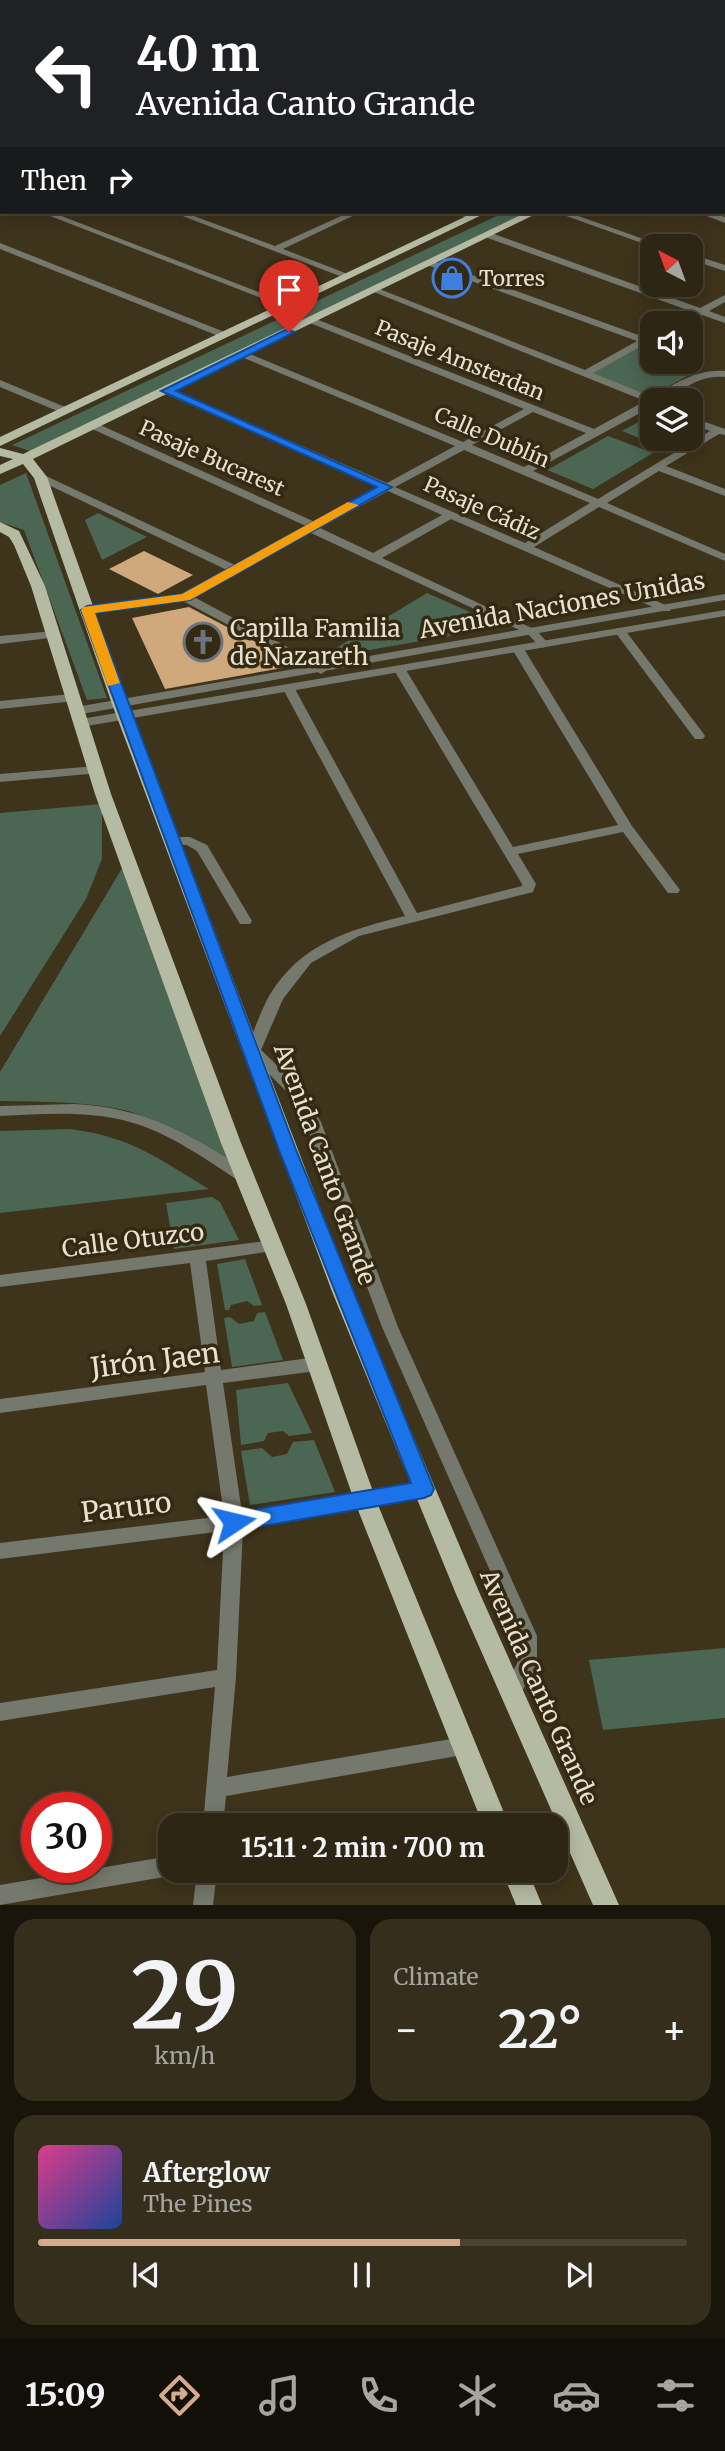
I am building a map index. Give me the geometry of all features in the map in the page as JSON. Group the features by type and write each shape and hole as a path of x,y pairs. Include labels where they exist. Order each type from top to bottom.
{"main road":[{"path":"0,442 477,214"},
{"path":"0,470 532,214"},
{"path":"0,452 25,458"},
{"name":"Avenida Canto Grande","path":"25,458 40,477 123,710 343,1294 511,1692 606,1905"},
{"path":"0,527 14,534 21,545 54,635 96,770 231,1143 247,1178 317,1364 365,1500 491,1813"},
{"path":"520,1883 529,1905"}],"street":[{"path":"49,214 287,305"},
{"path":"182,214 348,276"},
{"path":"276,249 353,214"},
{"path":"565,214 640,240"},
{"path":"706,214 725,220"},
{"path":"488,235 698,311"},
{"path":"0,246 224,335"},
{"path":"704,261 725,268"},
{"path":"430,262 640,336"},
{"path":"373,290 640,396"},
{"path":"703,311 725,298"},
{"path":"703,313 725,320"},
{"name":"Pasaje Amsterdan","path":"313,321 594,433"},
{"path":"586,373 640,344"},
{"name":"Calle Dublín","path":"242,354 725,558"},
{"path":"676,388 709,372 725,374"},
{"path":"0,383 66,411"},
{"name":"Pasaje Cádiz","path":"167,391 666,609"},
{"path":"524,471 640,408"},
{"path":"87,610 185,597 531,409"},
{"path":"703,425 721,432"},
{"name":"Pasaje Bucarest","path":"94,426 532,632"},
{"path":"525,548 595,504 721,432"},
{"path":"658,467 725,493"},
{"path":"40,477 236,570"},
{"path":"375,557 451,515"},
{"path":"185,597 321,670"},
{"name":"Avenida Naciones Unidas","path":"123,710 321,670 725,597"},
{"name":"Avenida Naciones Unidas","path":"0,705 76,711 123,710 289,690 725,613"},
{"path":"532,632 543,644"},
{"path":"621,632 699,736"},
{"path":"0,640 54,635"},
{"path":"518,649 626,827 673,890"},
{"path":"400,670 510,852 528,884 528,889 354,933 306,960 276,997 253,1051 296,1091 313,1122 390,1328 527,1636 527,1667 511,1692"},
{"path":"289,690 413,918"},
{"path":"0,778 96,770"},
{"path":"510,852 626,827"},
{"path":"173,841 190,841 202,848 245,921"},
{"path":"0,1111 75,1110 121,1114 193,1145 247,1178"},
{"name":"Calle Otuzco","path":"0,1281 272,1246"},
{"path":"197,1257 234,1522 226,1677 215,1813"},
{"name":"Jirón Jaen","path":"0,1406 214,1380 317,1364"},
{"name":"Paruro","path":"0,1552 234,1522 424,1489"},
{"path":"0,1712 226,1677"},
{"path":"218,1788 463,1745"},
{"path":"0,1895 158,1868"},
{"path":"203,1905 206,1883"}],"green space":[{"path":"501,214 524,214 33,452 12,445"},
{"path":"640,348 640,374 691,374 665,388 640,388 640,393 590,374"},
{"path":"640,421 640,438 622,431"},
{"path":"608,436 640,448 640,451 653,453 593,489 547,470"},
{"path":"26,473 107,698 87,700 24,530 0,522 0,485"},
{"path":"98,513 147,537 102,560 85,520"},
{"path":"427,593 479,616 482,622 478,631 318,659"},
{"path":"102,804 102,859 86,899 0,1036 0,813"},
{"path":"124,865 232,1162 166,1126 124,1110 78,1103 0,1101 0,1072"},
{"path":"70,1129 128,1143 209,1189 0,1213 0,1131"},
{"path":"212,1197 220,1202 239,1240 174,1249 166,1203"},
{"path":"245,1259 262,1305 254,1306 247,1301 231,1305 229,1310 225,1310 217,1264"},
{"path":"265,1312 283,1360 232,1367 224,1318 230,1317 239,1324 254,1321 257,1313"},
{"path":"288,1383 312,1433 289,1436 283,1431 268,1433 264,1441 241,1445 236,1390"},
{"path":"314,1440 335,1492 250,1505 241,1451 262,1448 272,1457 287,1454 293,1442"},
{"path":"725,1648 725,1718 603,1730 589,1660"}],"building":[{"path":"144,551 193,575 158,594 109,569"},
{"name":"Capilla Familia de Nazareth","path":"189,607 299,665 165,689 132,618"}],"slow traffic":[{"path":"113,683 87,610 185,597 353,505"}],"place":[{"name":"Torres","path":"452,278"},
{"name":"Capilla Familia de Nazareth","path":"203,642"}],"route":[{"path":"234,1522 424,1489 287,1150 253,1051 120,704 87,610 185,597 386,487 167,391 289,332"}]}
